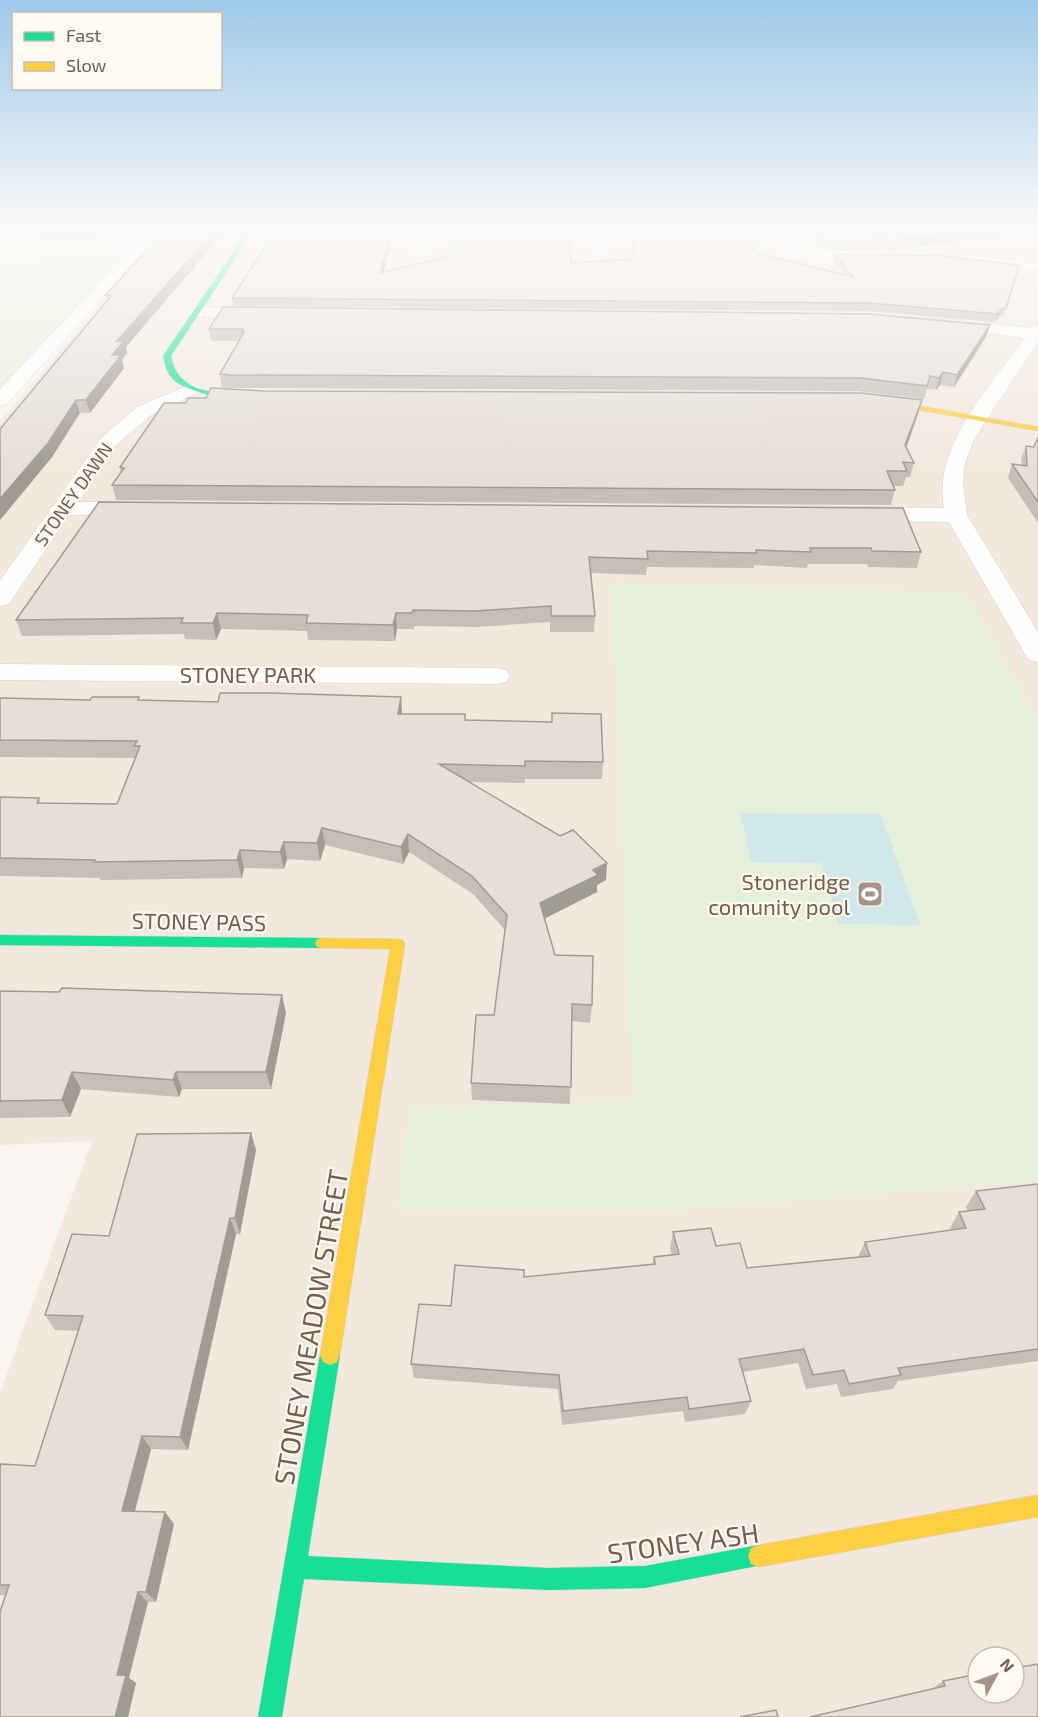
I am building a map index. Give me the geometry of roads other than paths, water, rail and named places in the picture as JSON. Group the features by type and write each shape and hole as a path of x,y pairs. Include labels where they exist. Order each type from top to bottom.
{"street":[{"path":"0,400 81,312"},
{"path":"266,398 211,393 193,388 176,380 165,365 167,356 196,313 279,313"},
{"path":"934,323 1037,333 964,440 952,474 950,491 956,515 1038,654"},
{"name":"STONEY DAWN","path":"0,599 108,442 144,411 193,388"},
{"path":"858,399 908,404 1038,429"},
{"path":"62,508 158,509"},
{"path":"837,514 956,515"},
{"name":"STONEY PARK","path":"0,672 496,676"},
{"name":"STONEY PASS","path":"0,940 398,944"},
{"name":"STONEY MEADOW STREET","path":"270,1717 398,944"},
{"name":"STONEY ASH","path":"294,1567 548,1579 645,1577 1038,1506"}],"water":[{"name":"Stoneridge comunity pool","path":"741,813 881,814 920,925 838,924 821,863 751,862"}],"place":[{"name":"Stoneridge comunity pool","path":"870,894"}]}
